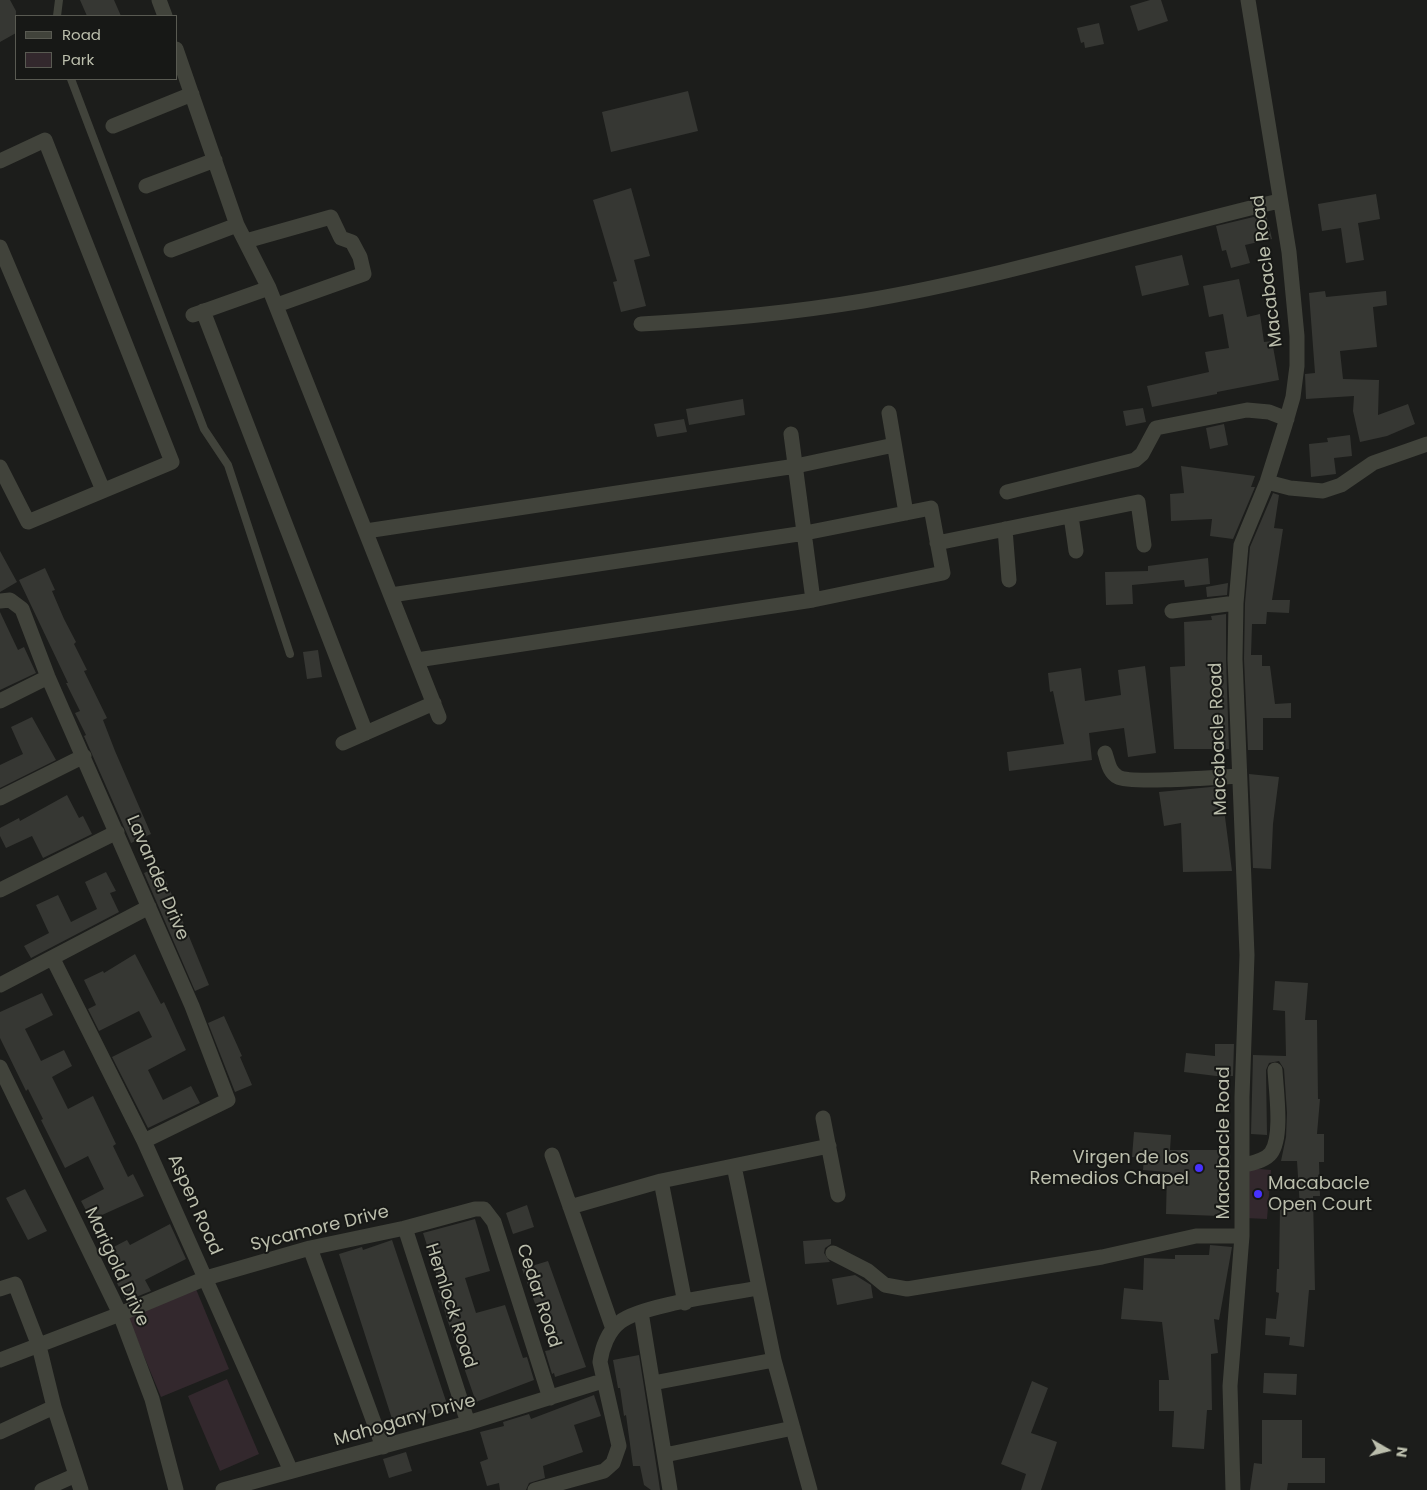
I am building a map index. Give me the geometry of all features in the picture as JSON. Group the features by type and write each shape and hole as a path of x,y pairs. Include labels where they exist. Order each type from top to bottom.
{"street":[{"path":"159,0 165,15"},
{"name":"Macabacle Road","path":"1233,1490 1230,1386 1242,1236 1242,1097 1247,955 1239,776 1236,603 1242,546 1267,482 1294,397 1297,366 1297,336 1289,252 1279,201 1248,0"},
{"path":"178,55 237,225 270,288 437,710 366,733 343,743"},
{"path":"113,126 192,94"},
{"path":"0,161 45,140 172,462 28,522 0,467"},
{"path":"146,186 215,160"},
{"path":"641,324 769,314 864,301 1009,270 1279,201"},
{"path":"246,241 331,217 341,238 352,242 360,256 364,274 276,305"},
{"path":"171,250 237,225"},
{"path":"0,247 103,490"},
{"path":"270,288 198,313 366,733"},
{"path":"1007,492 1135,460 1142,454 1156,428 1247,410 1269,412 1287,419"},
{"path":"889,413 906,513"},
{"path":"791,434 814,600"},
{"path":"1267,482 1290,488 1323,491 1341,485 1373,463 1427,444"},
{"path":"366,531 796,466 894,445"},
{"path":"937,543 1138,502 1144,545"},
{"path":"391,595 804,533 932,508 943,573 814,600 417,660"},
{"path":"1071,516 1076,551"},
{"path":"1005,529 1009,580"},
{"name":"Lavander Drive","path":"0,601 10,600 22,609 48,677 192,1006 228,1100 144,1141"},
{"path":"1172,611 1236,603"},
{"path":"0,701 48,677"},
{"path":"1105,753 1111,772 1120,778 1180,779 1239,776"},
{"path":"0,798 84,756"},
{"path":"0,890 117,832"},
{"path":"0,985 53,959 149,907"},
{"name":"Aspen Road","path":"53,959 144,1141 292,1471"},
{"name":"Marigold Drive","path":"0,1067 120,1314 152,1399 176,1490"},
{"path":"1242,1166 1265,1158 1271,1152 1276,1142 1278,1126 1275,1070"},
{"path":"823,1118 838,1195"},
{"path":"570,1207 661,1181 829,1146"},
{"path":"552,1155 613,1329"},
{"path":"734,1166 774,1360 810,1490"},
{"path":"661,1181 685,1303"},
{"name":"Sycamore Drive","path":"0,1360 120,1314 206,1278 310,1248 405,1228 474,1209 484,1209"},
{"name":"Cedar Road","path":"484,1209 494,1222 550,1398"},
{"name":"Hemlock Road","path":"405,1228 468,1424"},
{"path":"833,1253 868,1272 885,1285 907,1289 1102,1257 1196,1236 1242,1236"},
{"path":"310,1248 383,1447"},
{"path":"0,1289 15,1284 39,1346 54,1407 81,1490"},
{"path":"535,1490 604,1471 613,1462 619,1446 600,1362 602,1350 613,1329 626,1318 642,1312 758,1288"},
{"path":"642,1312 670,1490"},
{"path":"653,1383 774,1360"},
{"name":"Mahogany Drive","path":"223,1490 468,1424 596,1383"},
{"path":"0,1432 54,1407"},
{"path":"665,1455 793,1428"},
{"path":"42,1490 76,1475"}],"lane":[{"path":"57,15 59,0"},
{"path":"71,80 204,429 222,453 228,465 290,654"}],"green space":[{"name":"Macabacle Open Court","path":"1248,1168 1271,1170 1267,1219 1245,1218"},
{"path":"196,1289 229,1369 161,1397 128,1318"},
{"path":"227,1379 259,1454 220,1471 188,1396"}],"building":[{"path":"0,0 10,0 16,11 15,34 0,42"},
{"path":"80,0 114,0 121,15 87,15"},
{"path":"1150,0 1161,0 1168,21 1138,31 1130,6"},
{"path":"1099,23 1104,44 1085,48 1084,42 1081,43 1077,28"},
{"path":"688,91 698,131 611,152 602,112"},
{"path":"631,188 650,256 634,260 646,306 621,312 613,282 617,281 593,200"},
{"path":"1376,194 1380,219 1358,223 1364,260 1346,263 1341,228 1322,231 1318,204"},
{"path":"1266,214 1272,239 1245,245 1250,263 1231,268 1226,250 1222,251 1216,226"},
{"path":"1182,255 1189,285 1142,296 1135,266"},
{"path":"1239,279 1247,317 1260,314 1264,342 1272,341 1279,380 1152,407 1147,386 1209,372 1205,352 1229,348 1223,314 1209,317 1203,286"},
{"path":"1325,291 1326,297 1386,291 1387,305 1373,307 1377,347 1340,351 1343,379 1379,380 1378,415 1408,404 1415,424 1387,436 1360,442 1353,411 1354,396 1306,399 1305,374 1315,373 1309,293"},
{"path":"743,399 745,415 689,425 686,409"},
{"path":"1143,408 1146,422 1126,426 1123,411"},
{"path":"684,419 687,432 657,437 654,424"},
{"path":"1224,424 1228,445 1210,449 1206,428"},
{"path":"1350,435 1352,456 1334,458 1336,474 1311,477 1309,444 1328,442 1327,438"},
{"path":"1181,466 1255,476 1251,487 1255,487 1233,539 1210,536 1212,519 1171,521 1170,494 1184,493"},
{"path":"1273,493 1279,495 1274,528 1283,529 1272,600 1290,600 1289,613 1267,612 1266,624 1252,624 1251,655 1262,655 1262,666 1270,666 1275,704 1291,703 1291,718 1263,718 1263,750 1248,750 1244,659 1245,603 1250,547"},
{"path":"0,551 17,582 0,592"},
{"path":"1208,558 1210,584 1185,587 1184,580 1132,585 1133,604 1106,605 1105,572 1148,571 1148,566"},
{"path":"45,568 55,590 52,591 87,670 84,671 107,718 103,720 115,751 151,834 131,843 75,713 80,711 19,580"},
{"path":"1228,583 1227,595 1207,597 1206,587"},
{"path":"0,612 18,650 24,647 36,673 0,690"},
{"path":"1226,614 1229,749 1174,749 1170,667 1185,666 1184,622 1212,620 1211,616"},
{"path":"318,650 322,677 307,679 303,652"},
{"path":"1145,666 1156,753 1128,757 1124,728 1089,733 1092,760 1009,771 1007,752 1064,744 1053,691 1050,692 1048,673 1081,668 1085,701 1121,695 1118,670"},
{"path":"32,717 56,760 0,788 0,765 23,754 11,727"},
{"path":"1249,774 1279,777 1273,824 1271,869 1253,868"},
{"path":"1221,786 1232,871 1183,872 1181,823 1164,826 1159,792"},
{"path":"67,795 79,818 83,816 92,834 43,858 32,836 6,848 0,836 0,828 19,818 20,821"},
{"path":"160,866 209,985 195,991 144,873"},
{"path":"106,872 116,891 110,893 119,912 31,958 24,946 49,933 36,905 58,895 71,922 97,909 85,882"},
{"path":"135,954 161,1004 164,1002 186,1050 148,1070 163,1100 191,1086 200,1103 148,1128 112,1057 152,1037 139,1011 99,1031 88,1009 96,1005 84,980 103,971 104,973"},
{"path":"1275,981 1308,983 1305,1020 1317,1020 1318,1099 1320,1099 1317,1134 1324,1134 1324,1162 1319,1162 1320,1196 1313,1196 1315,1290 1309,1290 1304,1347 1289,1345 1290,1337 1265,1335 1266,1318 1276,1319 1279,1293 1276,1292 1277,1269 1279,1269 1280,1208 1300,1208 1297,1161 1281,1161 1286,1137 1287,1113 1284,1069 1279,1061 1269,1063 1266,1070 1267,1135 1251,1134 1253,1055 1286,1056 1285,1011 1273,1010"},
{"path":"42,993 53,1015 25,1029 41,1061 64,1050 72,1066 52,1077 68,1109 93,1096 116,1144 113,1146 128,1177 133,1174 144,1196 91,1220 81,1201 104,1189 88,1156 65,1168 28,1089 26,1091 0,1038 0,1012"},
{"path":"224,1016 242,1056 240,1057 252,1085 235,1092 208,1023"},
{"path":"1215,1044 1234,1044 1233,1076 1184,1072 1186,1053 1215,1056"},
{"path":"1134,1132 1171,1135 1170,1150 1223,1150 1223,1187 1221,1187 1220,1216 1166,1214 1167,1172 1143,1170 1144,1158 1132,1157"},
{"path":"25,1189 47,1231 28,1240 6,1198"},
{"path":"527,1205 534,1227 513,1234 506,1213"},
{"path":"475,1219 490,1271 465,1278 476,1313 505,1305 523,1358 527,1357 534,1380 476,1402 448,1322 438,1290 441,1289 423,1233"},
{"path":"170,1224 186,1259 145,1280 151,1291 126,1301 117,1283 120,1282 104,1252 127,1240 130,1245"},
{"path":"831,1239 831,1244 825,1248 824,1253 830,1262 805,1264 803,1241"},
{"path":"392,1240 448,1407 394,1425 339,1254 362,1247 363,1250"},
{"path":"1210,1245 1232,1247 1219,1320 1214,1319 1218,1353 1211,1354 1212,1410 1207,1410 1204,1449 1172,1447 1174,1411 1159,1411 1159,1380 1169,1380 1162,1322 1121,1319 1124,1288 1143,1290 1144,1258 1175,1259 1175,1255 1209,1255"},
{"path":"548,1261 586,1367 555,1377 554,1373 552,1374 545,1351 550,1350 542,1322 522,1269"},
{"path":"855,1275 871,1285 873,1298 837,1305 832,1279"},
{"path":"639,1355 660,1490 651,1490 644,1485 640,1466 633,1466 626,1415 624,1416 613,1360"},
{"path":"1264,1373 1297,1374 1296,1395 1263,1393"},
{"path":"1032,1381 1048,1388 1031,1433 1057,1442 1041,1490 1021,1490 1026,1474 1001,1464"},
{"path":"594,1395 601,1416 574,1425 583,1452 543,1466 545,1478 529,1483 526,1490 500,1490 499,1483 487,1486 480,1462 488,1459 480,1432 504,1426 503,1422 529,1414 531,1419"},
{"path":"1262,1420 1302,1420 1302,1458 1325,1458 1325,1483 1288,1483 1287,1490 1250,1490 1254,1463 1262,1464"},
{"path":"406,1452 412,1471 389,1478 383,1459"}],"place":[{"name":"Virgen de los Remedios Chapel","path":"1199,1168"},
{"name":"Macabacle Open Court","path":"1258,1194"}]}
